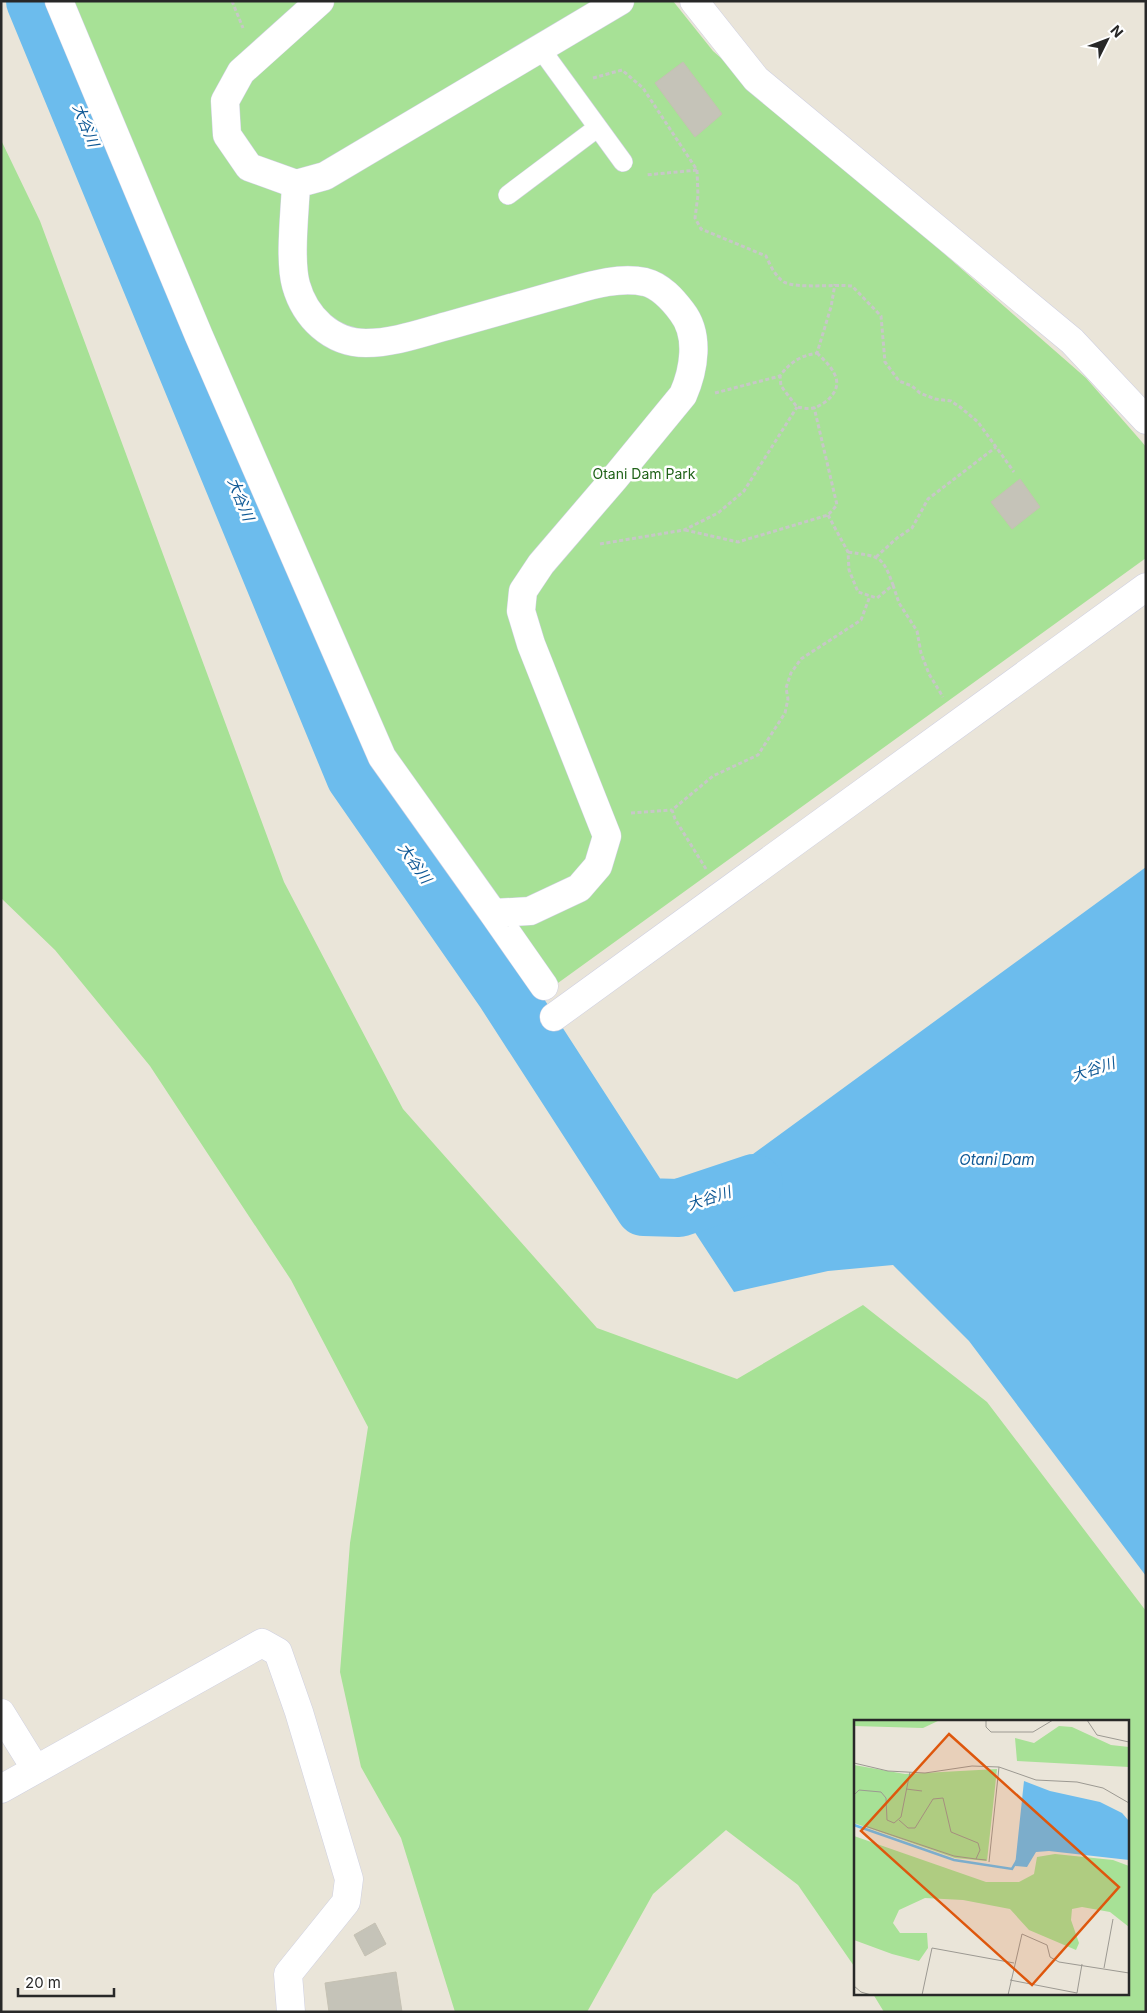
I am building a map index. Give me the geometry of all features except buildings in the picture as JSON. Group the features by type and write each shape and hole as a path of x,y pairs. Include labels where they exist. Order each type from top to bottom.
{"street":[{"path":"60,1 199,336 382,757 544,986"},
{"path":"320,1 241,72 225,102 227,135 249,167 296,184 325,176 620,1"},
{"path":"694,1 756,79 1072,341 1146,420"},
{"path":"296,184 293,239 296,285 310,318 334,336 365,343 401,339 588,286 627,280 646,282 670,296 686,317 694,343 689,380 679,400 541,564 524,591 521,611 531,644 607,836 598,866 578,888 530,911 493,913"},
{"path":"554,1017 1146,587"},
{"path":"1,1789 262,1643 278,1652 299,1712 349,1879 346,1902 288,1974 291,2012"},
{"path":"1,1713 36,1768"}],"lane":[{"path":"540,48 596,128 623,162"},
{"path":"508,195 596,128"}],"path":[{"path":"570,90 596,76 622,70 643,88 697,170 698,195 695,218 701,229 766,256 772,270 784,282 796,285 835,284 852,286 881,316 885,362 898,381 912,386 920,393 935,399 951,401 960,407 978,422 1014,472"},
{"path":"623,162 630,169 647,176 673,171 697,170"},
{"path":"817,353 831,307 835,284"},
{"path":"679,400 737,389 780,376 788,365 803,356 817,353"},
{"path":"797,407 814,407 828,401 836,389 836,377 828,364 817,353"},
{"path":"780,376 781,386 797,407"},
{"path":"555,548 583,548 628,538 684,530 718,513 744,491 797,407"},
{"path":"684,530 738,542 828,515 837,505 814,407"},
{"path":"876,557 897,538 912,528 928,499 996,447"},
{"path":"828,515 848,552 849,570 858,592 877,598 893,585"},
{"path":"848,552 876,557 886,564 899,603 918,631 921,653 929,674 960,722"},
{"path":"599,815 672,810 713,776 758,755 785,713 788,699 786,688 791,673 801,659 861,620 870,596"},
{"path":"672,810 675,819 723,894"}],"green space":[{"name":"Otani Dam Park","path":"48,1 673,1 713,51 1086,378 1142,442 1146,447 1146,558 540,996 378,771"},
{"path":"1,140 40,221 284,882 403,1109 597,1328 737,1379 863,1305 987,1402 1146,1611 1146,2012 884,2012 874,1996 1130,1996 1130,1720 854,1720 854,1966 798,1885 726,1830 653,1894 587,2012 455,2012 401,1838 361,1767 340,1672 350,1543 368,1427 291,1280 150,1066 55,950 1,898"}],"water":[{"name":"Otani Dam","path":"1146,867 1146,1576 969,1341 893,1265 828,1271 734,1292 679,1208"}],"waterway":[{"name":"大谷川","path":"35,1 355,776 505,992 644,1207 679,1208 754,1183"}]}
